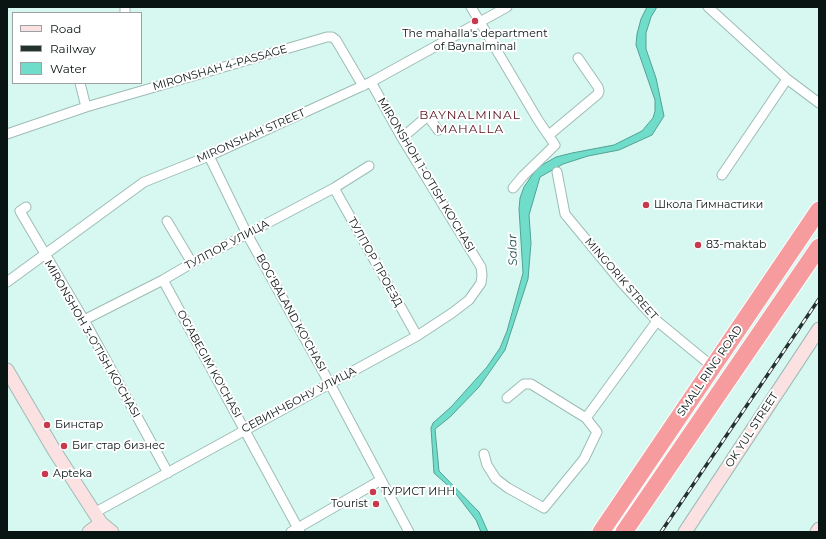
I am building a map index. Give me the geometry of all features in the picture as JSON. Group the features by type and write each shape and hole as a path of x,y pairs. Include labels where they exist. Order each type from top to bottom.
{"highway":[{"name":"SMALL RING ROAD","path":"601,532 819,210"},
{"name":"SMALL RING ROAD","path":"624,532 819,247"}],"street":[{"path":"471,7 538,120 555,145 513,188"},
{"name":"MIRONSHAH STREET","path":"7,282 144,182 208,156 367,84 507,7"},
{"path":"708,7 787,79 819,103"},
{"name":"MIRONSHAH 4-PASSAGE","path":"7,134 86,107 327,37 332,37 336,40 367,84"},
{"path":"549,135 598,94 598,87 578,58"},
{"path":"722,176 787,79"},
{"path":"80,84 86,107"},
{"name":"MIRONSHOH 1-O'TISH KO'CHASI","path":"367,84 481,267"},
{"path":"402,138 427,118 430,119 438,130"},
{"name":"BOG'BALAND KO'CHASI","path":"208,156 247,234 330,384 409,532"},
{"name":"ТУЛПОР УЛИЦА","path":"84,320 163,280 192,263 334,188 369,166"},
{"name":"MINGORIK STREET","path":"557,172 565,214 622,283 657,321 713,367"},
{"name":"ТУЛПОР ПРОЕЗД","path":"334,188 417,336"},
{"name":"MIRONSHOH 3-O'TISH KO'CHASI","path":"26,207 20,211 21,213 84,320 168,473"},
{"path":"167,221 192,263"},
{"name":"СЕВИНЧБОНУ УЛИЦА","path":"97,518 168,473 245,429 417,336 469,300 481,283 481,267"},
{"name":"OG'ABEGIM KO'CHASI","path":"163,280 245,429 296,531"},
{"path":"586,418 657,321"},
{"name":"OK YUL STREET","path":"684,532 819,329"},
{"path":"7,370 54,450 97,518 112,532"},
{"path":"484,454 487,465 496,479 508,488 544,508 584,459 597,432 586,418 532,384 524,384 507,398"},
{"path":"296,531 381,480"},
{"path":"89,532 97,518"}],"water":[{"name":"Salar","path":"647,7 657,7 651,17 646,33 646,49 656,78 664,116 652,135 619,150 588,156 563,164 540,177 529,215 531,243 528,279 505,350 479,387 450,417 435,429 439,471 479,512 488,532 481,532 476,520 453,490 434,473 431,428 433,423 451,407 487,367 500,348 507,331 523,273 519,209 520,198 524,187 537,168 556,157 614,145 642,131 653,118 655,111 655,100 636,45 641,19"}],"railway":[{"path":"661,532 819,299"}],"place":[{"name":"The mahalla's department of Baynalminal","path":"475,21"},
{"name":"Школа Гимнастики","path":"646,205"},
{"name":"83-maktab","path":"698,245"},
{"name":"Бинстар","path":"47,425"},
{"name":"Биг стар бизнес","path":"64,446"},
{"name":"Apteka","path":"45,474"},
{"name":"ТУРИСТ ИНН","path":"373,492"},
{"name":"Tourist","path":"376,504"}],"district":[{"name":"BAYNALMINAL MAHALLA","path":"470,122"}]}
